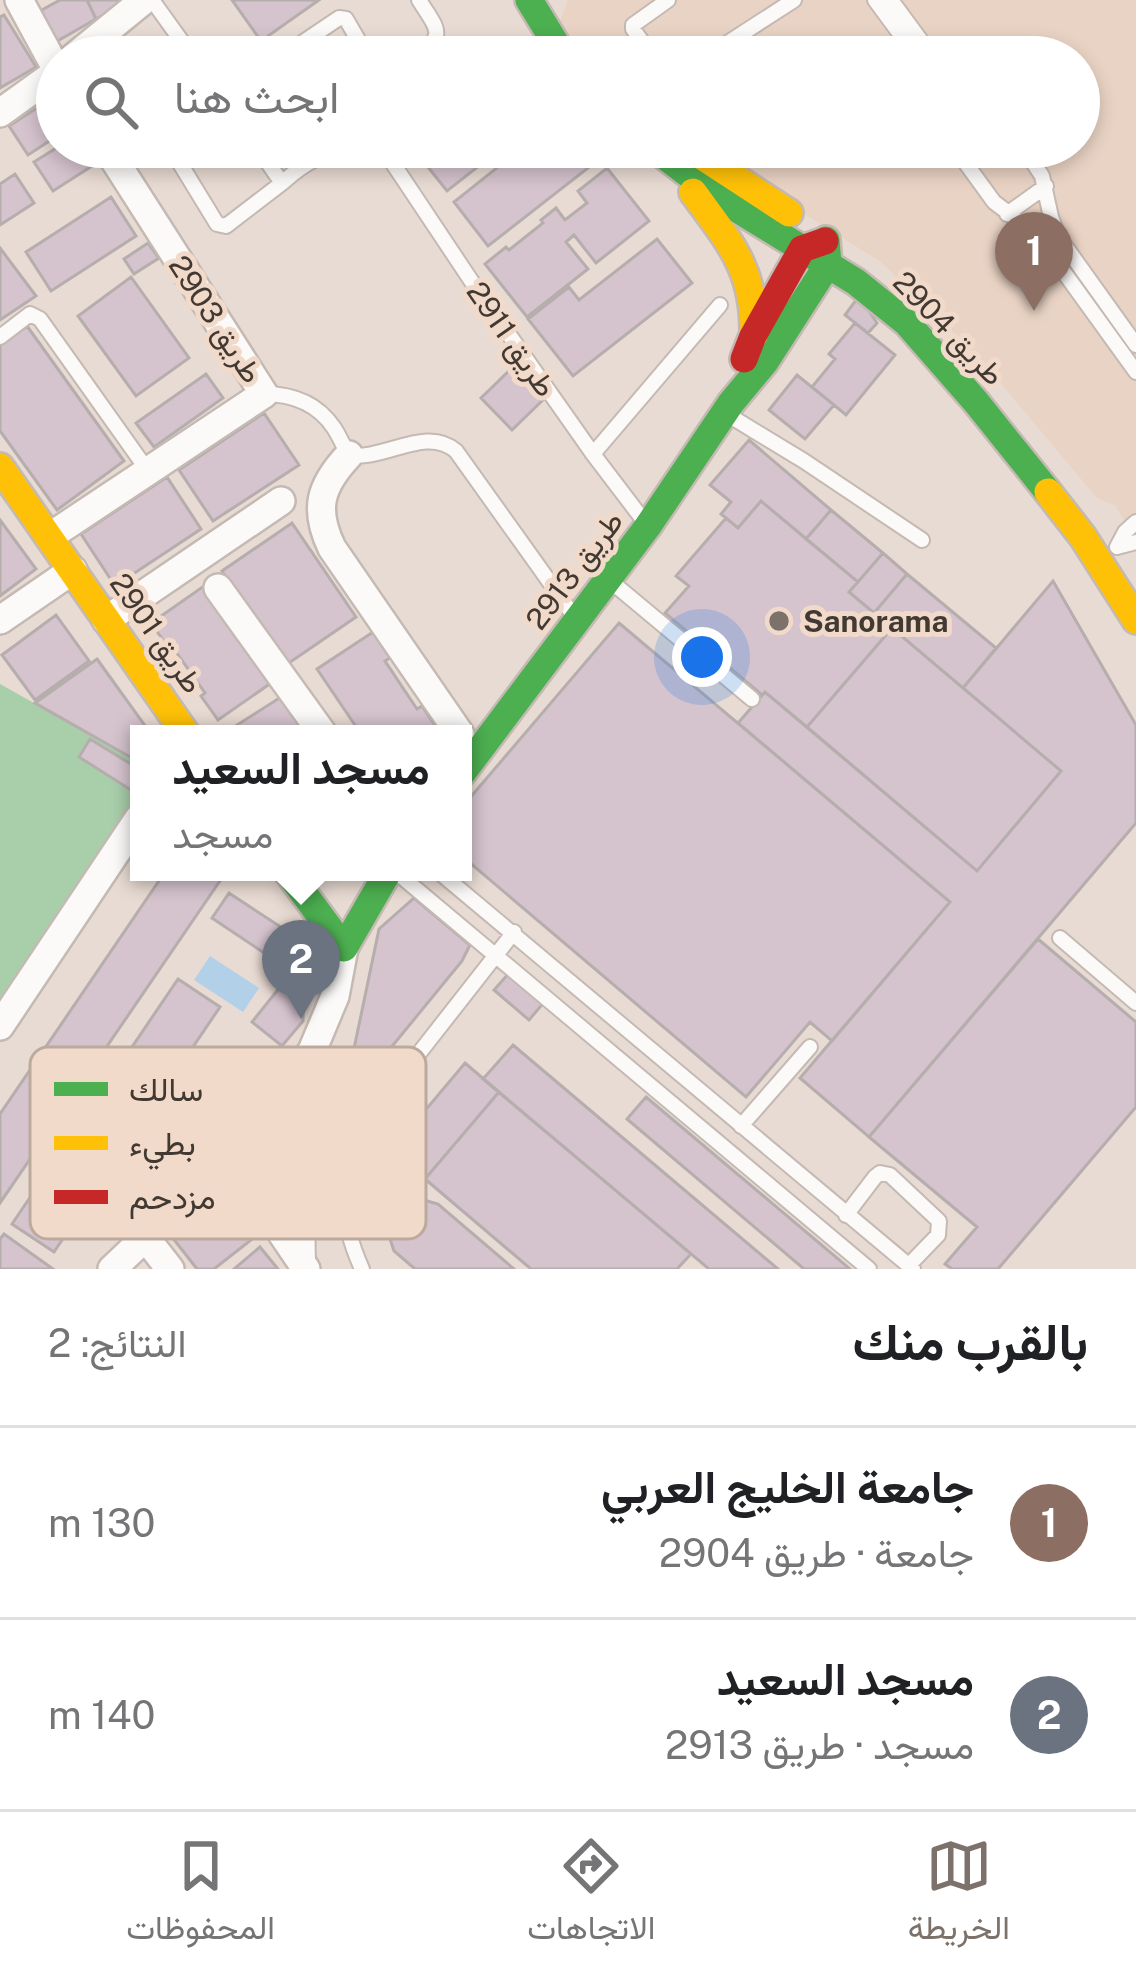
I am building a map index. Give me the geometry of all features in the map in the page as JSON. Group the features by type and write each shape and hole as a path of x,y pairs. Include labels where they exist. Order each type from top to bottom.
{"street":[{"path":"19,0 38,36"},
{"path":"101,36 148,0"},
{"path":"543,7 551,36"},
{"path":"543,7 563,36"},
{"path":"0,113 36,86"},
{"name":"طريق 2903","path":"49,537 264,394 119,168"},
{"path":"688,168 706,210 743,260 754,297 754,336"},
{"name":"طريق 2904","path":"693,168 721,199 883,278 950,340 1099,518 1136,584"},
{"name":"طريق 2913","path":"728,408 754,336 822,246"},
{"name":"طريق 2913","path":"472,742 578,621 765,362 822,246"},
{"path":"349,455 324,490 323,530 449,725"},
{"name":"طريق 2901","path":"0,467 180,725"},
{"path":"106,620 281,501"},
{"name":"طريق 2904","path":"1118,550 1136,620"},
{"name":"طريق 2901","path":"0,620 73,570"},
{"path":"218,588 317,725"},
{"path":"0,1026 130,831"},
{"path":"295,881 344,947"},
{"path":"314,1047 335,996 344,947 386,881"},
{"path":"112,1269 143,1239"},
{"path":"147,1239 170,1269"},
{"path":"287,1239 307,1269"}],"lane":[{"path":"148,0 176,36"},
{"path":"419,0 438,36"},
{"path":"638,36 634,26 668,0"},
{"path":"738,36 794,0"},
{"path":"874,0 901,36"},
{"path":"891,0 918,36"},
{"path":"318,36 339,18 346,19 356,36"},
{"path":"183,168 217,224 226,226 299,168"},
{"path":"271,168 282,183"},
{"name":"طريق 2911","path":"396,168 648,526"},
{"path":"969,168 994,202 1045,246 1136,372"},
{"path":"1038,168 1058,236 1136,346"},
{"path":"1007,214 1046,186"},
{"path":"593,454 720,304"},
{"path":"0,337 30,314 40,319 148,471"},
{"path":"264,394 296,397 322,414 349,455 363,457 431,440 447,443 578,621"},
{"path":"728,408 922,540"},
{"path":"1118,550 1125,532 1136,522"},
{"path":"608,579 752,699"},
{"path":"403,881 869,1269"},
{"path":"450,881 828,1200 846,1215 911,1267 938,1235 940,1221 890,1174 880,1173 846,1215"},
{"path":"424,1047 514,932"},
{"path":"1060,938 1136,1003"},
{"path":"741,1126 810,1047"},
{"path":"812,1222 828,1200"},
{"path":"307,1239 307,1269"},
{"path":"350,1239 362,1269"}],"shaded area":[{"path":"568,0 1136,0 1136,541 1116,506 1097,498 982,361 881,262 731,168 1100,168 1100,36 568,36 558,26"}],"green space":[{"path":"0,684 130,757 130,804 0,998"}],"water":[{"path":"210,956 259,988 243,1012 194,980"}],"building":[{"path":"60,0 87,0 96,19 66,36 50,36 38,12"},
{"path":"87,0 130,0 96,19"},
{"path":"232,0 319,0 268,36 257,36"},
{"path":"4,15 36,67 0,88 0,17"},
{"path":"36,109 36,150 28,155 9,126"},
{"path":"38,168 89,168 53,191"},
{"path":"429,168 476,168 447,191"},
{"path":"497,168 588,168 488,246 454,202"},
{"path":"607,168 649,221 596,263 574,235 566,242 588,269 527,317 485,264 506,247 509,250 556,208 565,220 587,203 578,191"},
{"path":"15,174 34,203 0,225 0,184"},
{"path":"111,197 136,236 51,291 26,252"},
{"path":"657,239 692,283 573,376 528,319 569,287 579,300"},
{"path":"148,243 159,258 134,274 124,259"},
{"path":"0,248 36,296 0,320"},
{"path":"131,277 189,358 136,396 78,316"},
{"path":"859,296 877,323 868,333 845,315"},
{"path":"855,323 895,355 846,415 812,387 835,359 829,354"},
{"path":"27,326 124,461 57,510 0,431 0,345"},
{"path":"514,366 545,398 512,430 481,398"},
{"path":"206,374 223,398 154,447 136,423"},
{"path":"797,375 834,405 805,439 769,410"},
{"path":"264,413 299,465 213,521 179,470"},
{"path":"749,440 831,510 806,539 761,501 738,528 721,514 731,502 710,485"},
{"path":"167,477 201,529 115,586 81,534"},
{"name":"Sanorama","path":"761,501 858,582 849,592 892,628 807,727 665,613 689,586 676,576 726,518 738,528"},
{"path":"831,510 883,553 858,582 806,539"},
{"path":"0,520 36,569 0,596"},
{"path":"292,523 356,617 286,665 222,571"},
{"path":"883,553 907,574 874,613 849,592"},
{"path":"907,574 996,648 963,688 874,613"},
{"path":"1053,581 1136,725 1136,823 869,1137 800,1078 950,902 738,723 765,692 977,871 1061,771 963,688"},
{"path":"204,586 271,683 218,720 201,696 205,693 151,623"},
{"path":"56,615 89,661 35,700 2,655"},
{"path":"619,623 950,902 832,1041 810,1022 746,1097 472,865 472,795"},
{"path":"892,628 1061,771 977,871 807,727"},
{"path":"373,632 390,658 385,661 417,709 422,706 435,725 355,725 317,669"},
{"path":"97,659 145,725 130,725 130,757 35,703"},
{"path":"281,697 299,725 237,725"},
{"path":"90,739 130,763 130,789 79,757"},
{"path":"159,881 220,881 107,1047 46,1047"},
{"path":"229,893 299,939 282,965 212,918"},
{"path":"414,898 470,945 391,1047 354,1047 379,929"},
{"path":"1038,939 1136,1022 1136,1107 998,1269 952,1269 945,1264 977,1227 869,1137"},
{"path":"305,956 303,1021 282,1046 252,1022"},
{"path":"511,971 546,1000 529,1020 494,990"},
{"path":"178,979 220,1007 193,1047 132,1047"},
{"path":"513,1045 778,1269 709,1269 483,1079"},
{"path":"465,1063 499,1092 426,1178 426,1109"},
{"path":"30,1070 30,1159 0,1203 0,1114"},
{"path":"499,1092 691,1254 677,1269 531,1269 426,1178"},
{"path":"646,1097 850,1269 804,1269 627,1119"},
{"path":"30,1197 30,1236 12,1224"},
{"path":"426,1201 438,1204 514,1269 415,1269 394,1251 390,1239 426,1239"},
{"path":"4,1234 53,1269 0,1269"},
{"path":"34,1239 63,1239 54,1252"},
{"path":"173,1239 251,1240 214,1269 197,1269"},
{"path":"260,1247 278,1269 234,1269"}],"traffic: fast":[{"path":"529,0 551,36"},
{"path":"680,168 721,199 856,282 907,323 1048,492"},
{"path":"472,760 765,362 828,264 826,240"},
{"path":"295,881 344,948 383,881"}],"traffic: slow":[{"path":"720,168 789,213"},
{"path":"693,192 729,242 745,274 754,335"},
{"path":"0,467 180,725"},
{"path":"1048,492 1136,620"}],"traffic: jam":[{"path":"744,359 802,249 825,241"}],"place":[{"name":"جامعة الخليج العربي","path":"1034,311"},
{"name":"Sanorama","path":"779,621"},
{"name":"مسجد السعيد","path":"301,1019"}]}
